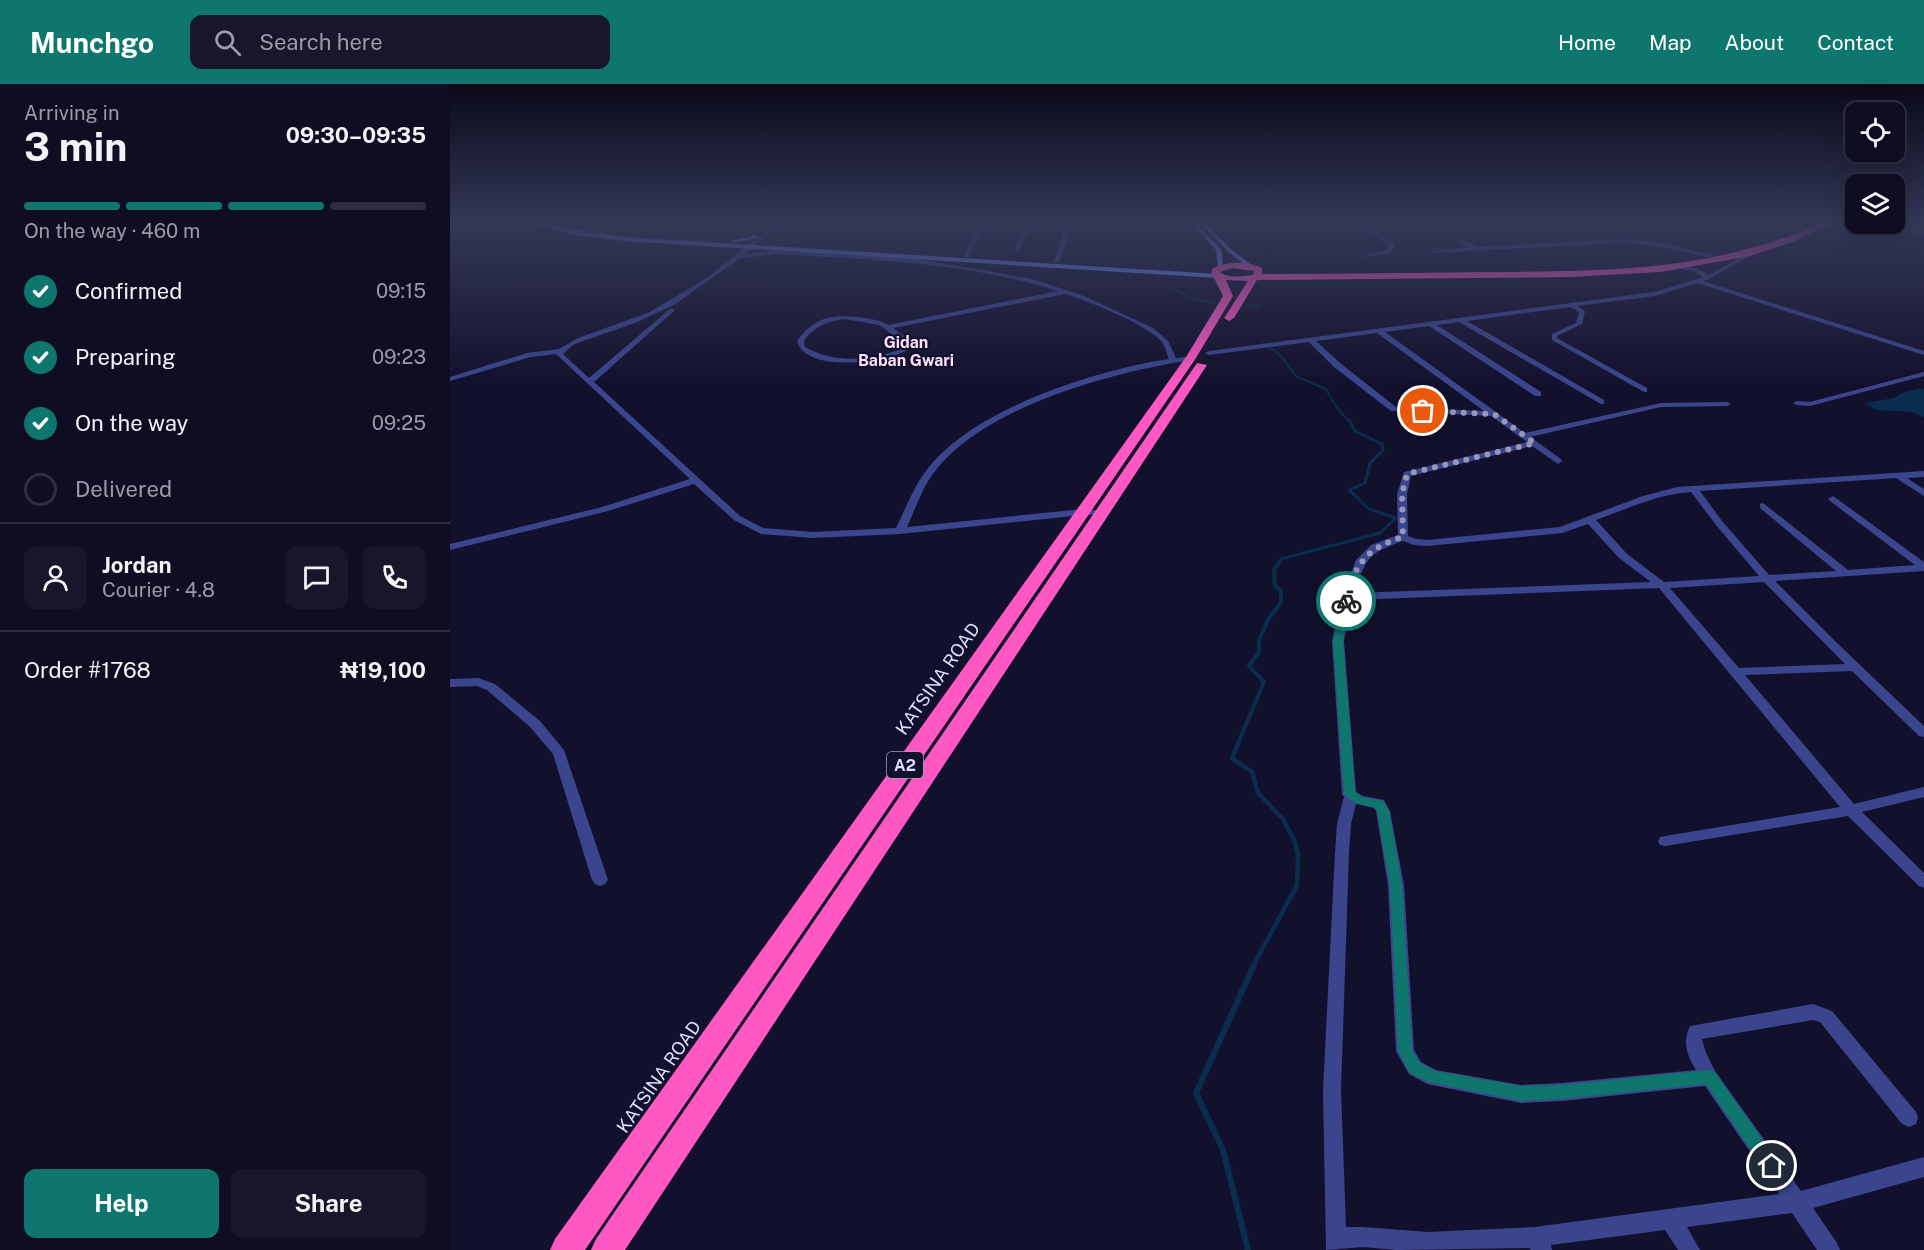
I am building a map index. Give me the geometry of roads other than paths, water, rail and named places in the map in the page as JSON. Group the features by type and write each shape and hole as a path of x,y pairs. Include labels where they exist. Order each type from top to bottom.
{"highway":[{"name":"KATSINA ROAD","path":"607,1250 1092,512 1191,357 1228,296 1221,276"},
{"name":"KATSINA ROAD","path":"1191,357 1251,276"},
{"name":"KATSINA ROAD","path":"566,1250 1092,512"}],"street":[{"path":"450,379 530,355 559,351 573,342 631,323 670,305 708,276"},
{"path":"1008,276 1065,291 1133,319 1161,335 1170,347 1191,357"},
{"path":"900,531 927,477 937,463 990,423 1058,391 1100,376 1191,357 1655,294 1709,277"},
{"path":"1698,281 1924,353"},
{"path":"890,327 912,345 879,358 818,356 802,348 800,341 814,325 831,318 865,318 890,327 1065,291"},
{"path":"589,382 675,308 670,305"},
{"path":"1572,306 1582,311 1579,324 1554,335 1554,339 1644,390"},
{"path":"1461,320 1601,402"},
{"path":"1431,324 1538,394"},
{"path":"1379,331 1526,435 1558,461"},
{"path":"1311,340 1336,365 1394,409 1494,414"},
{"path":"559,351 560,356 745,524 761,531 813,536 900,531 1092,512"},
{"path":"1797,403 1810,404 1924,374"},
{"path":"1526,435 1661,405 1727,404"},
{"path":"1403,537 1402,494 1407,474 1535,443"},
{"path":"1924,474 1660,493 1562,530 1427,543 1414,542 1403,537 1375,548 1360,562 1347,597 1338,641 1351,797 1344,824 1342,853 1332,1090 1336,1244 1363,1237 1428,1246 1538,1244 1670,1219 1796,1202 1924,1167"},
{"path":"1900,477 1924,493"},
{"path":"450,547 664,492 696,480"},
{"path":"664,492 706,489"},
{"path":"1694,489 1716,521 1767,579 1924,733"},
{"path":"1833,499 1924,568"},
{"path":"1763,506 1847,574"},
{"path":"1590,520 1623,556 1662,585 1851,810 1924,882"},
{"path":"1347,597 1662,585 1924,568"},
{"path":"1736,672 1856,667"},
{"path":"450,683 478,682 491,687 535,724 559,753 578,805 600,880"},
{"path":"1665,841 1851,810 1924,792"},
{"path":"1351,797 1379,804 1383,811 1396,885 1405,1051 1415,1068 1433,1077 1521,1094 1709,1077"},
{"path":"1830,1250 1709,1077 1693,1045 1696,1032 1813,1012 1826,1016 1909,1118"},
{"path":"1670,1219 1690,1250"}],"water":[{"path":"1924,389 1924,417 1911,412 1876,410 1865,403 1894,398 1904,392"}],"waterway":[{"path":"1173,288 1193,299 1214,303"},
{"path":"1247,305 1259,306 1258,310"},
{"path":"1262,342 1280,355 1297,377 1326,389 1336,407 1350,422"},
{"path":"1280,561 1380,533 1396,518 1369,509 1349,490 1365,483 1370,463 1383,450 1382,444 1355,431 1349,420"},
{"path":"1239,741 1264,682 1249,666 1259,652 1259,640 1269,618 1281,602 1281,591 1275,586 1274,570 1280,561"},
{"path":"1240,739 1232,758 1252,772 1258,793 1283,819 1295,842 1298,857 1297,885 1253,966"},
{"path":"1248,1250 1223,1150 1196,1093 1254,965"}],"district":[{"name":"Gidan Baban Gwari","path":"906,351"}]}
